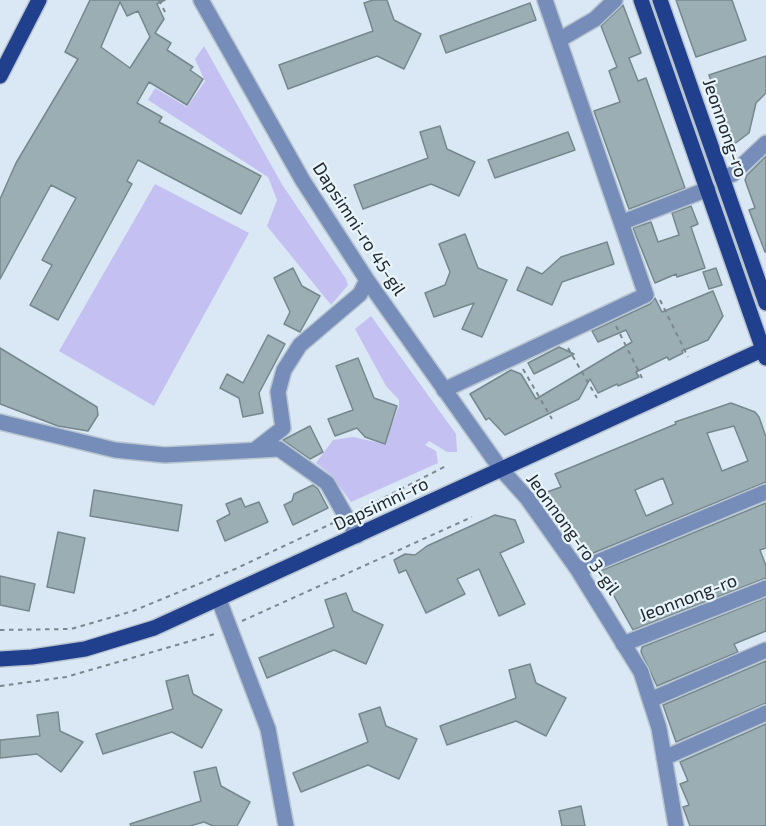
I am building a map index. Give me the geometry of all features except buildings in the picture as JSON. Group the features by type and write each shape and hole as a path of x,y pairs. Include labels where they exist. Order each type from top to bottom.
{"main road":[{"path":"0,76 39,0"},
{"name":"Jeonnong-ro","path":"641,0 765,352"},
{"name":"Jeonnong-ro","path":"660,0 766,303"},
{"name":"Dapsimni-ro","path":"0,659 58,654 105,645 154,628 219,600 500,468 765,352"}],"street":[{"name":"Dapsimni-ro 45-gil","path":"201,0 303,181 368,280 500,468"},
{"path":"444,390 646,295 545,0"},
{"path":"559,40 595,19 615,0"},
{"path":"722,178 733,174 766,143"},
{"name":"Jeonnong-ro","path":"622,222 708,189"},
{"path":"256,449 283,428 278,392 284,370 300,345 360,294 368,280"},
{"path":"0,422 115,450 165,455 279,449 327,483 357,536"},
{"name":"Jeonnong-ro 3-gil","path":"500,468 527,498 578,570 641,672 664,758 676,826"},
{"path":"578,570 766,492"},
{"name":"Jeonnong-ro","path":"623,644 766,588"},
{"path":"219,600 268,729 286,826"},
{"path":"650,700 766,650"},
{"path":"664,758 766,713"}],"path":[{"path":"159,0 167,16"},
{"path":"646,295 656,291 688,357"},
{"path":"609,312 642,378"},
{"path":"560,335 597,398"},
{"path":"515,356 552,419"},
{"path":"0,630 71,629 133,611 235,569 448,465"}],"shaded area":[{"path":"204,46 283,186 346,279 348,285 331,305 267,226 277,200 268,177 148,100 155,88 187,107 205,81 195,59"},
{"path":"155,184 249,233 154,406 59,351"},
{"path":"371,316 456,434 457,452 447,452 429,441 425,445 436,451 438,463 351,502 330,474 316,463 333,440 353,437 385,444 399,406 399,400 386,386 355,329"}]}
